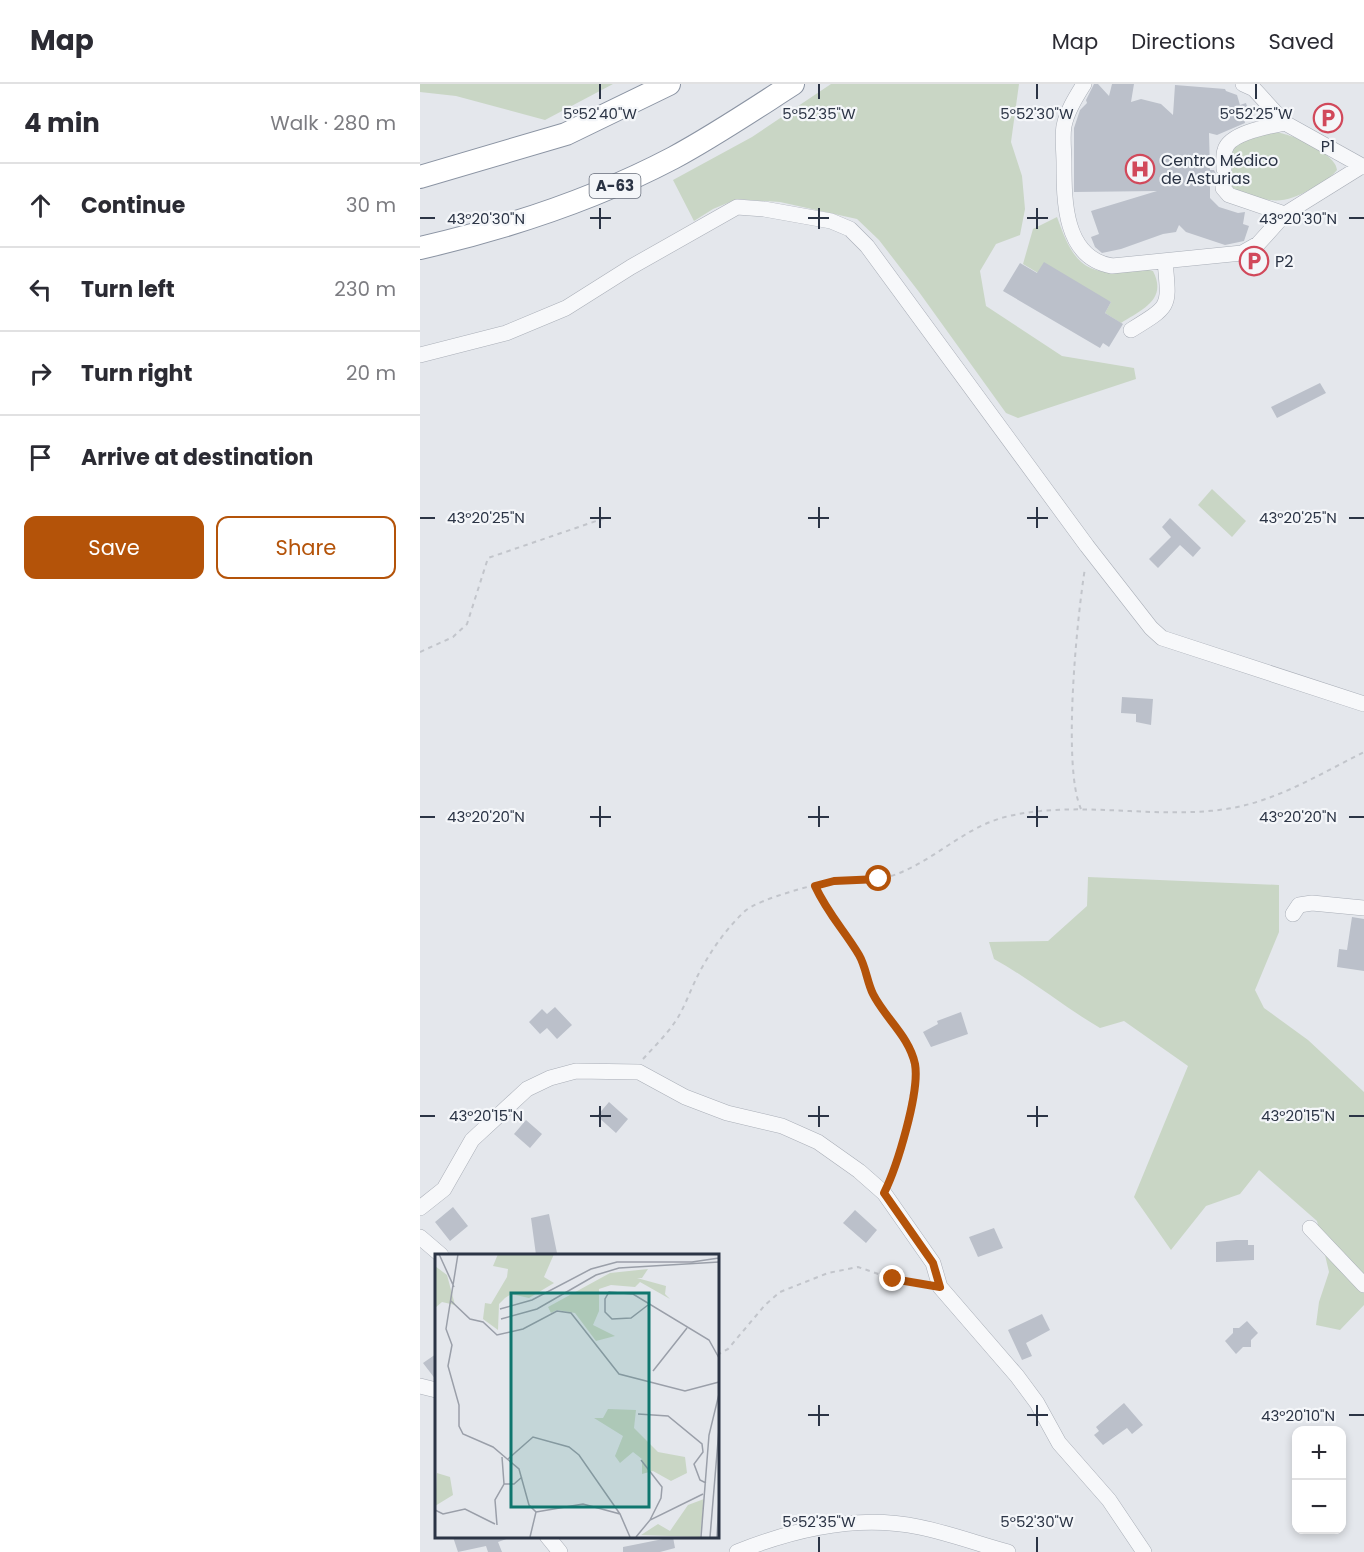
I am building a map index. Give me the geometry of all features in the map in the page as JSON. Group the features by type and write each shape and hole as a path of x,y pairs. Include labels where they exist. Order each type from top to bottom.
{"highway":[{"path":"420,177 566,134 669,84"},
{"name":"A-63","path":"420,248 479,235 603,192 674,158 793,84"}],"street":[{"path":"1084,84 1064,126 1066,216 1085,254 1098,264 1112,266 1242,253 1258,244 1286,214 1363,166 1285,123 1254,89 1243,84"},
{"path":"1285,123 1257,129 1230,140 1225,149 1224,188 1228,195 1286,214"},
{"path":"420,355 506,333 566,308 631,267 737,207 764,209 831,221 850,229 867,246 1087,546 1151,628 1162,638 1364,704"},
{"path":"1131,330 1161,312 1167,303 1165,261"},
{"path":"1293,915 1299,905 1312,903 1364,908"},
{"path":"420,1208 444,1189 472,1140 527,1089 550,1078 576,1071 639,1072 685,1097 727,1113 782,1126 819,1142 859,1171 884,1193 933,1263 940,1287 1017,1376 1037,1403 1059,1443 1108,1500 1144,1552"},
{"path":"1310,1228 1364,1285"},
{"path":"420,1237 440,1254"},
{"path":"420,1386 435,1390"},
{"path":"737,1552 771,1539 828,1525 870,1522 918,1527 1008,1552"},
{"path":"548,1537 561,1552"}],"path":[{"path":"420,652 453,636 467,624 488,558 605,518"},
{"path":"1081,809 1074,795 1072,751 1080,602 1087,546"},
{"path":"639,1072 642,1060 676,1022 698,975 718,940 747,910 834,881 879,879 908,870 971,829 1003,818 1033,811 1081,809 1226,809 1269,798 1364,752"},
{"path":"815,886 827,911 860,957 873,994 906,1042 915,1065 910,1103 898,1159 884,1193"},
{"path":"718,1354 728,1349 765,1305 780,1292 828,1274 858,1267 893,1279 940,1287"}],"green space":[{"path":"420,84 613,84 545,120 456,96 420,92"},
{"path":"831,84 1019,84 1011,142 1022,176 1025,209 1020,235 996,244 980,271 986,306 1062,356 1134,368 1136,379 1018,418 1006,413 919,292 879,240 857,219 780,202 737,199 713,209 694,221 673,180 752,137"},
{"path":"1273,132 1311,145 1329,157 1337,170 1326,180 1302,194 1282,200 1264,199 1232,189 1230,156 1237,144"},
{"path":"1057,217 1073,253 1088,267 1110,272 1153,271 1157,281 1157,290 1150,303 1121,323 1105,313 1111,302 1038,273 1023,264 1033,229"},
{"path":"1212,489 1246,521 1232,537 1198,505"},
{"path":"1088,877 1279,885 1279,932 1255,990 1264,1008 1308,1040 1364,1092 1364,1305 1340,1330 1316,1325 1319,1302 1329,1272 1317,1221 1259,1170 1240,1194 1206,1206 1171,1250 1134,1197 1188,1066 1124,1021 1100,1028 994,959 989,942 1048,941 1087,906"}],"building":[{"name":"Centro Médico de Asturias","path":"1094,84 1098,84 1109,96 1112,84 1134,84 1131,102 1141,99 1161,104 1173,115 1175,85 1225,89 1237,95 1240,105 1246,103 1250,116 1244,118 1245,123 1217,135 1209,133 1210,170 1214,170 1216,174 1214,180 1210,180 1210,198 1219,207 1238,213 1245,212 1243,224 1249,226 1244,241 1225,245 1186,232 1179,225 1176,232 1163,234 1121,249 1102,253 1095,247 1091,237 1099,234 1091,211 1157,191 1074,192 1074,128 1080,110 1087,103 1086,100"},
{"path":"1044,262 1111,302 1105,313 1123,324 1109,347 1103,343 1100,348 1003,291 1020,263 1037,273"},
{"path":"1320,383 1326,393 1277,418 1271,407"},
{"path":"1170,518 1201,548 1193,557 1180,545 1158,568 1149,559 1171,537 1162,527"},
{"path":"1122,697 1153,699 1151,725 1136,722 1136,714 1121,713"},
{"path":"1352,917 1364,919 1364,971 1337,967 1339,949 1347,950"},
{"path":"555,1007 572,1025 557,1039 547,1028 540,1034 529,1022 542,1009 547,1014"},
{"path":"961,1012 968,1034 931,1047 923,1032 938,1024 937,1021"},
{"path":"609,1102 628,1119 616,1133 597,1116"},
{"path":"526,1120 542,1134 530,1148 514,1134"},
{"path":"453,1207 468,1226 450,1241 435,1222"},
{"path":"855,1210 877,1230 866,1243 843,1223"},
{"path":"549,1214 557,1253 536,1254 531,1218"},
{"path":"994,1228 1003,1248 978,1257 969,1237"},
{"path":"1248,1240 1248,1245 1254,1245 1254,1260 1216,1262 1216,1242"},
{"path":"1042,1314 1050,1330 1026,1343 1032,1356 1022,1360 1008,1330"},
{"path":"1247,1321 1258,1333 1251,1340 1251,1347 1243,1347 1236,1354 1225,1341 1233,1333 1233,1328 1239,1328"},
{"path":"435,1355 435,1379 423,1363"},
{"path":"1124,1403 1143,1425 1132,1434 1127,1428 1103,1445 1094,1435 1099,1431 1096,1427"},
{"path":"453,1537 512,1537 498,1542 502,1552 488,1552 486,1546 458,1552"},
{"path":"673,1537 675,1548 660,1552 623,1552 623,1547"}],"place":[{"name":"P1","path":"1328,118"},
{"name":"Centro Médico de Asturias","path":"1140,169"},
{"name":"P2","path":"1254,261"}],"route":[{"path":"879,879 834,881 815,886 827,911 860,957 873,994 906,1042 915,1065 908,1114 895,1170 884,1193 920,1241 933,1263 940,1287 893,1279"}]}
